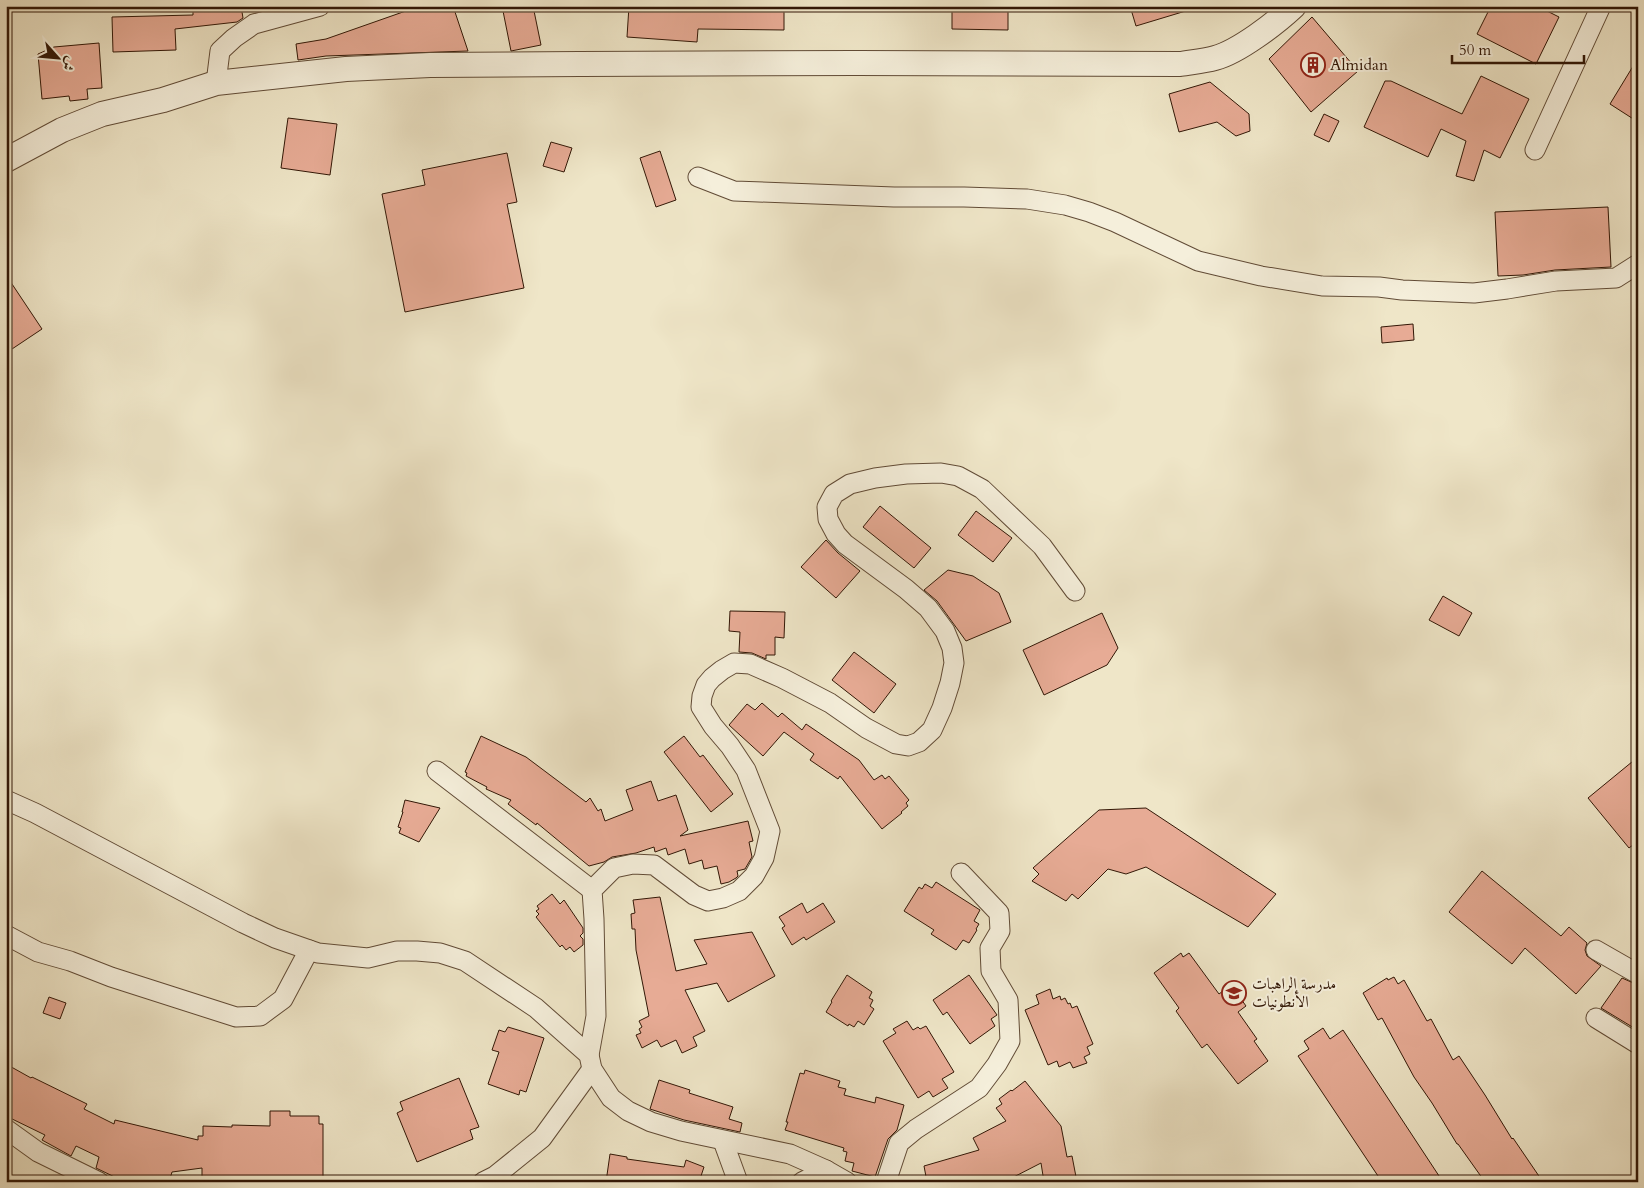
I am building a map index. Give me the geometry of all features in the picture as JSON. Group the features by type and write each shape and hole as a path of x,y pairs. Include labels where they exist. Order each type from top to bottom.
{"street":[{"path":"216,83 220,51 234,38 254,24 320,6"},
{"path":"6,160 62,130 102,114 163,100 216,83 346,69 430,65 1180,64 1215,58 1227,53 1262,31 1294,6"},
{"path":"1535,150 1595,8"},
{"path":"698,177 734,191 894,197 1027,199 1065,205 1115,222 1198,261 1261,276 1322,286 1378,287 1474,293 1556,281 1616,278 1638,264"},
{"path":"592,890 614,868 633,864 654,865 694,895 708,901 723,898 739,891 754,876 764,858 770,831 746,770 701,707 706,685 722,670 734,663 750,664 782,678 830,703 866,728 896,744 908,746 919,742 932,730 950,684 954,663 952,648 945,631 928,608 906,589 845,544 836,534 828,519 827,507 834,494 850,484 875,478 915,474 941,473 958,476 982,488 1042,546 1075,591"},
{"path":"437,771 592,890 596,1016 590,1062 542,1138 495,1176 483,1182"},
{"path":"6,800 52,822 242,923 275,938 309,950 318,953 368,958 397,951 417,951 440,953 465,961 536,1008 590,1062 611,1098 628,1111 651,1122 680,1131 790,1154 826,1170 847,1182"},
{"path":"886,1182 899,1142 979,1088 998,1064 1010,1041 1008,1000 991,971 990,948 1000,931 999,913 961,873"},
{"path":"6,935 38,952 236,1017 260,1016 283,999 309,950"},
{"path":"1596,950 1638,974"},
{"path":"1596,1018 1638,1044"},
{"path":"6,1129 38,1152 99,1182"},
{"path":"723,1140 738,1182"},
{"path":"802,1182 826,1170"}],"building":[{"path":"193,6 241,6 243,18 237,22 175,29 176,50 113,52 112,17 193,15"},
{"path":"420,6 453,6 468,51 326,56 298,60 296,44 326,39"},
{"path":"502,6 533,6 541,45 511,51"},
{"path":"629,6 784,6 784,30 698,29 697,42 627,37"},
{"path":"952,6 1008,6 1008,30 952,29"},
{"path":"1130,6 1188,6 1189,10 1136,26"},
{"path":"1491,6 1537,6 1559,17 1536,64 1477,34"},
{"name":"Almidan","path":"1312,17 1358,71 1311,112 1269,59"},
{"path":"99,43 102,88 87,89 88,99 70,101 69,96 42,99 38,54 54,47"},
{"path":"1638,58 1638,122 1610,104"},
{"path":"1481,76 1529,99 1500,158 1484,150 1474,181 1456,176 1466,141 1441,129 1428,157 1364,127 1385,81 1391,81 1462,114"},
{"path":"1210,82 1249,114 1250,131 1236,136 1217,122 1179,132 1169,94"},
{"path":"1324,114 1339,121 1329,142 1314,135"},
{"path":"288,118 337,124 330,175 281,168"},
{"path":"551,142 572,148 564,172 543,166"},
{"path":"660,151 676,200 656,207 640,158"},
{"path":"507,153 517,202 507,204 524,288 405,312 382,194 425,185 422,170"},
{"path":"1608,207 1611,267 1498,276 1495,212"},
{"path":"6,275 42,329 6,353"},
{"path":"1413,324 1414,340 1382,343 1381,327"},
{"path":"880,506 931,548 914,568 863,527"},
{"path":"976,511 1012,538 993,562 958,535"},
{"path":"826,540 838,553 860,571 836,598 801,567"},
{"path":"948,570 973,576 999,593 1011,622 966,641 937,601 924,590"},
{"path":"1443,596 1472,613 1459,636 1429,620"},
{"path":"730,611 785,612 784,638 775,637 775,655 766,655 766,659 752,653 739,652 740,632 729,631"},
{"path":"1102,613 1118,648 1107,665 1044,695 1023,650"},
{"path":"854,652 896,684 874,713 832,680"},
{"path":"762,703 778,717 782,713 802,730 806,724 859,760 874,780 882,775 885,779 889,776 909,800 906,803 908,806 882,829 840,776 838,779 810,760 814,754 784,732 763,756 729,725 747,704 755,710"},
{"path":"481,736 526,757 586,802 590,798 598,811 601,809 605,821 633,810 626,790 651,781 658,801 676,795 688,830 680,836 748,821 753,841 749,842 752,857 745,869 737,871 738,876 736,878 721,884 717,866 704,869 702,860 689,864 685,849 668,855 666,848 655,852 654,847 636,853 612,857 604,862 589,866 537,823 536,825 508,804 511,800 486,789 487,787 466,776 467,773 465,772"},
{"path":"684,736 700,757 703,755 733,794 711,812 664,752"},
{"path":"1638,757 1638,841 1629,848 1588,798"},
{"path":"405,800 440,808 419,842 399,833 401,828 398,827"},
{"path":"1146,808 1276,894 1248,927 1146,867 1126,874 1108,869 1078,899 1072,894 1066,901 1032,881 1039,874 1033,868 1099,810"},
{"path":"1482,871 1561,936 1569,927 1587,943 1585,950 1587,956 1601,966 1576,994 1525,948 1512,964 1449,912"},
{"path":"936,882 980,910 974,921 979,924 977,930 969,943 963,940 956,950 931,934 934,930 904,911 919,887 922,889 925,884 932,888"},
{"path":"552,894 560,904 564,900 583,928 583,933 580,936 583,939 583,945 574,952 570,947 566,950 562,945 560,947 536,917 539,914 536,911 539,909 537,906"},
{"path":"660,897 676,971 707,964 694,940 752,932 775,976 728,1002 717,983 685,990 705,1031 693,1037 697,1046 682,1053 676,1040 661,1047 657,1040 642,1048 636,1035 641,1033 639,1029 642,1027 639,1021 649,1016 636,950 635,929 632,929 631,914 635,913 633,900"},
{"path":"802,903 807,913 823,903 835,922 806,940 804,937 792,945 782,928 785,926 779,917"},
{"path":"1181,953 1183,957 1189,953 1219,994 1231,985 1246,1006 1238,1012 1257,1039 1254,1041 1268,1061 1238,1084 1207,1044 1202,1048 1176,1011 1179,1008 1154,973"},
{"path":"847,975 872,992 869,998 873,1000 870,1006 874,1009 864,1025 858,1021 854,1027 849,1024 848,1026 826,1012"},
{"path":"969,975 997,1015 991,1019 995,1026 970,1044 947,1012 943,1015 933,1000"},
{"path":"1394,977 1398,984 1404,980 1427,1021 1431,1019 1453,1060 1459,1056 1512,1139 1543,1182 1485,1182 1457,1144 1414,1077 1382,1018 1378,1020 1363,993 1387,978 1388,980"},
{"path":"1622,978 1638,985 1638,1023 1634,1028 1601,1008"},
{"path":"1050,989 1053,999 1060,996 1061,1000 1065,998 1068,1004 1070,1003 1072,1008 1077,1006 1093,1044 1087,1047 1090,1054 1084,1057 1087,1063 1073,1068 1070,1062 1059,1067 1057,1061 1048,1065 1025,1010 1039,1004 1036,995"},
{"path":"49,997 66,1003 60,1019 43,1013"},
{"path":"907,1021 913,1030 926,1026 954,1072 942,1079 948,1088 933,1097 929,1091 918,1098 883,1041 896,1033 893,1029"},
{"path":"508,1027 544,1038 526,1092 520,1090 519,1095 488,1084 499,1052 492,1050 499,1030 505,1032"},
{"path":"1323,1028 1330,1039 1343,1030 1443,1182 1382,1182 1298,1056 1309,1049 1304,1041"},
{"path":"6,1064 87,1104 84,1109 114,1124 115,1120 198,1140 198,1136 203,1136 203,1126 270,1126 270,1111 290,1111 290,1116 319,1116 319,1124 323,1124 323,1182 246,1180 246,1182 202,1182 202,1168 172,1172 169,1182 125,1182 96,1168 99,1157 76,1146 71,1156 42,1140 45,1135 6,1116"},
{"path":"805,1070 840,1081 838,1087 846,1089 844,1095 875,1103 876,1097 904,1105 897,1130 888,1139 875,1177 852,1171 854,1163 845,1161 847,1152 843,1151 844,1148 785,1130 800,1073 804,1074"},
{"path":"459,1078 479,1127 470,1130 473,1139 417,1162 397,1113 403,1110 400,1102"},
{"path":"659,1080 690,1090 689,1093 733,1107 729,1119 742,1123 740,1132 684,1120 650,1109"},
{"path":"1025,1081 1061,1126 1067,1157 1072,1156 1077,1182 1044,1182 1041,1163 1004,1182 927,1182 924,1166 979,1150 973,1138 1006,1121 996,1108 1002,1104 999,1099"},
{"path":"610,1154 627,1157 627,1159 684,1167 686,1160 704,1167 699,1182 606,1182"}],"place":[{"name":"Almidan","path":"1313,65"},
{"name":"مدرسة الراهبات الأنطونيات","path":"1234,993"}]}
